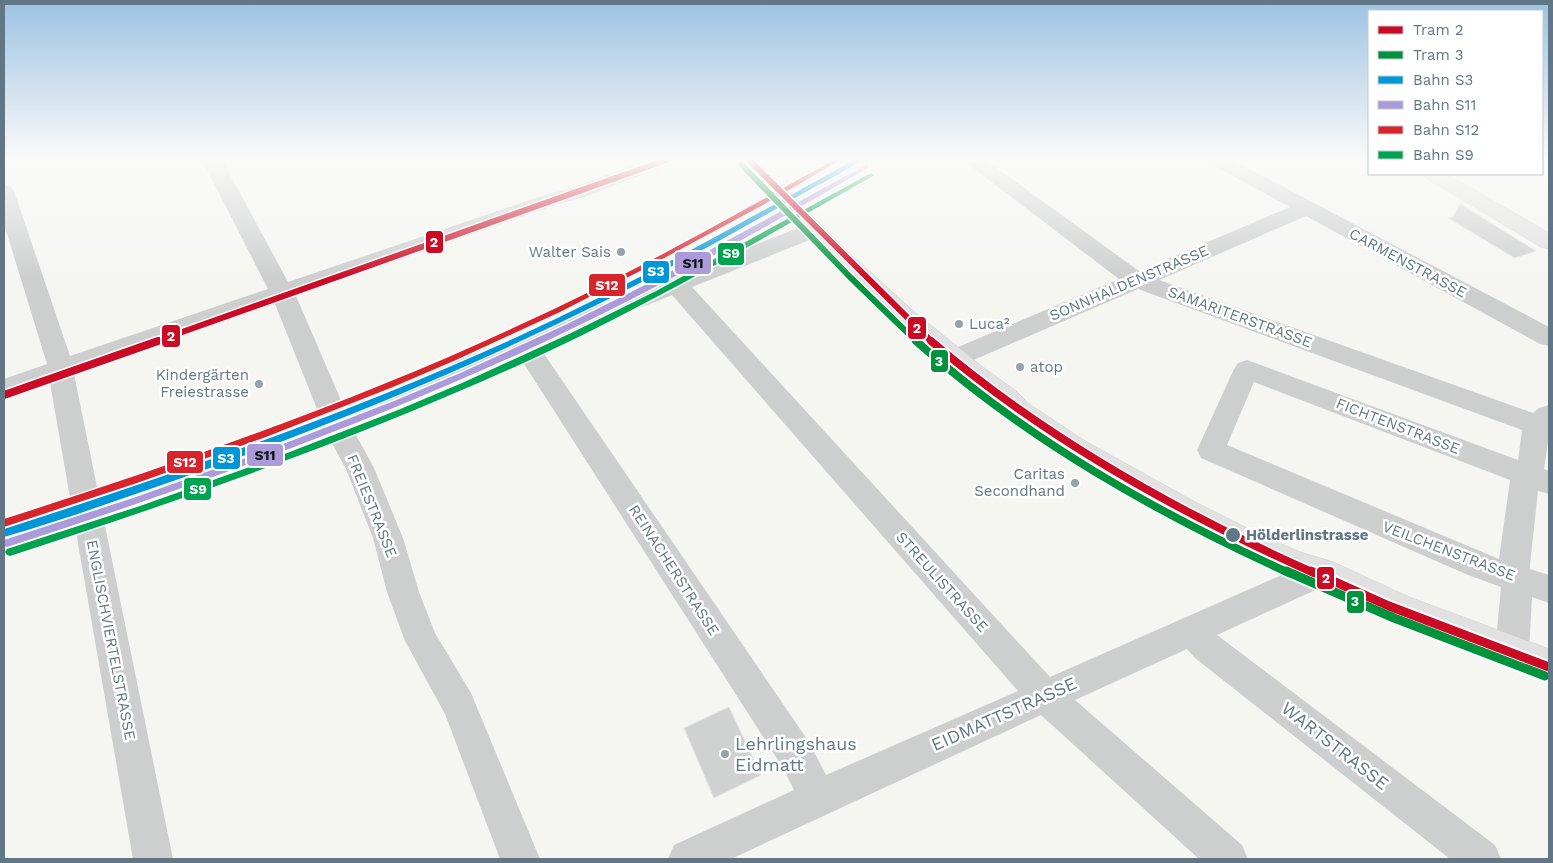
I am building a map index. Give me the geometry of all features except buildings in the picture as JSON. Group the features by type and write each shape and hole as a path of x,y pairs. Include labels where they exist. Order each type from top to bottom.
{"main road":[{"path":"783,198 886,302 953,359 1007,398 1019,411 1130,481 1256,547 1294,564 1322,572 1398,607 1549,665"},
{"path":"1474,198 1549,242"}],"street":[{"name":"ENGLISCHVIERTELSTRASSE","path":"6,198 59,361 153,859"},
{"name":"FREIESTRASSE","path":"232,198 283,293 282,296 291,312 335,419 360,468 388,538 403,592 422,641 459,705 520,859"},
{"path":"4,389 555,198"},
{"name":"SAMARITERSTRASSE","path":"1025,198 1136,280 1543,420"},
{"name":"CARMENSTRASSE","path":"1288,198 1549,338"},
{"name":"SONNHALDENSTRASSE","path":"953,359 1306,208"},
{"path":"335,419 814,230"},
{"name":"STREULISTRASSE","path":"677,285 1045,696 1228,859"},
{"name":"REINACHERSTRASSE","path":"525,345 796,755 818,798"},
{"name":"VEILCHENSTRASSE","path":"1257,373 1212,450 1470,562 1549,589"},
{"name":"FICHTENSTRASSE","path":"1257,373 1537,478"},
{"path":"1512,651 1516,598 1514,565 1537,478 1531,466 1543,420"},
{"name":"EIDMATTSTRASSE","path":"688,859 818,798 1322,572"},
{"name":"WARTSTRASSE","path":"1191,630 1207,647 1481,859"}],"tram line":[{"name":"2","path":"4,395 558,198"},
{"name":"3","path":"774,198 877,304 934,357 964,382 1029,430 1097,474 1242,552 1394,618 1545,676"},
{"name":"2","path":"787,198 920,331 971,375 1046,429 1110,469 1251,545 1389,606 1549,667"}],"rail line":[{"name":"S12","path":"4,523 199,458 327,410 453,358 516,330 639,269 769,198"},
{"name":"S3","path":"4,533 200,468 329,420 457,367 520,339 650,275 790,198"},
{"name":"S11","path":"7,543 204,477 333,429 461,376 524,348 654,284 810,198"},
{"name":"S9","path":"10,552 207,486 337,438 465,385 528,357 659,293 829,198"}],"place":[{"name":"Walter Sais","path":"621,252"},
{"name":"Luca²","path":"959,324"},
{"name":"atop","path":"1020,367"},
{"name":"Kindergärten Freiestrasse","path":"259,384"},
{"name":"Caritas Secondhand","path":"1075,483"},
{"name":"Hölderlinstrasse","path":"1233,535"},
{"name":"Lehrlingshaus Eidmatt","path":"725,754"}]}
